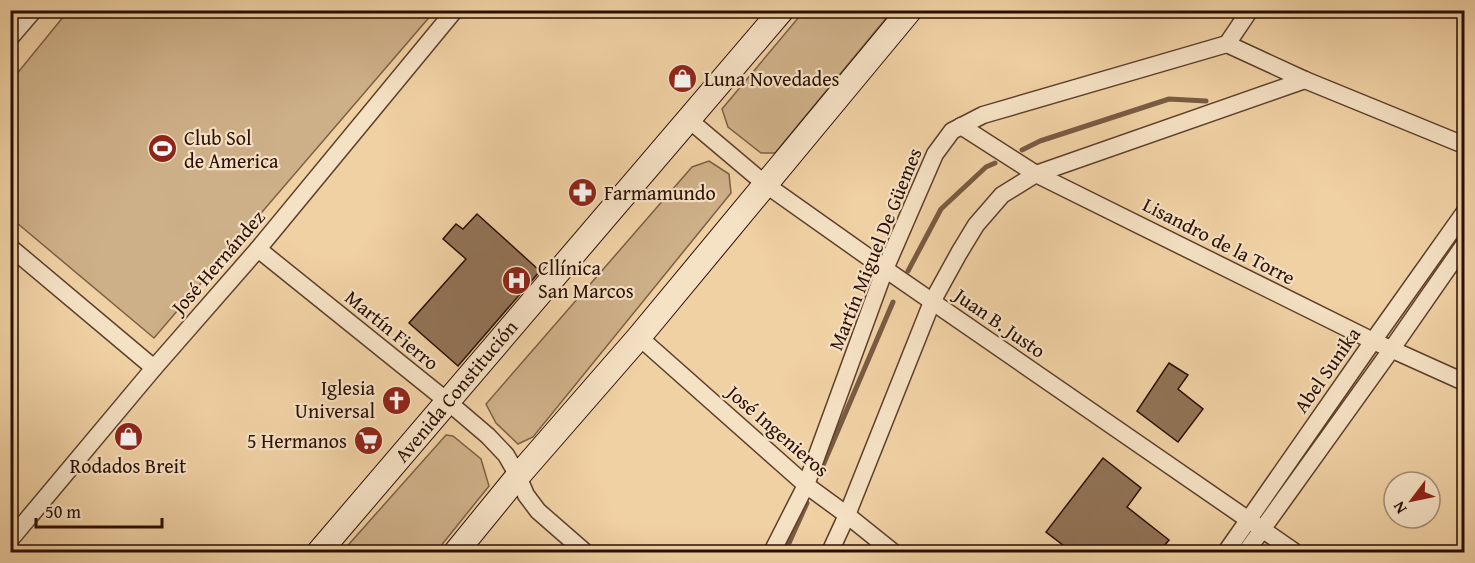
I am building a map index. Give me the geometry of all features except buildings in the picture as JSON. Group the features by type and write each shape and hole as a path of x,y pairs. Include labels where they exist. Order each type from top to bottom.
{"main road":[{"name":"Avenida Constitución","path":"319,552 782,10"},
{"path":"456,552 518,476 639,337 910,10"}],"street":[{"path":"10,38 34,10"},
{"path":"1250,10 1227,44 1305,80 1464,145"},
{"name":"José Hernández","path":"10,540 154,368 258,249 453,11"},
{"name":"Martín Miguel De Güemes","path":"772,552 806,485 885,269 935,154 952,131 983,115 1227,44"},
{"path":"830,552 932,302 976,225 1002,195 1036,174 1305,80"},
{"name":"Juan B. Justo","path":"688,119 765,184 1295,552"},
{"name":"Lisandro de la Torre","path":"961,126 1036,174 1391,350 1464,382"},
{"name":"Abel Sunika","path":"1246,552 1256,525 1373,341 1464,213"},
{"name":"Abel Sunika","path":"1226,552 1256,525 1391,350 1464,244"},
{"path":"10,247 154,368"},
{"name":"Martín Fierro","path":"258,249 489,436 506,455 526,495 538,511 585,552"},
{"name":"José Ingenieros","path":"639,337 806,485 893,552"}],"shaded area":[{"name":"Club Sol de America","path":"68,11 429,11 432,14 154,338 11,218 11,81"},
{"path":"804,11 892,11 775,153 761,153 728,127 722,109"},
{"path":"709,161 729,174 731,193 533,437 518,444 496,423 486,404 692,167"},
{"path":"446,435 453,436 481,459 489,486 436,552 342,552"}],"waterway":[{"path":"1022,150 1040,141 1169,99 1206,101"},
{"path":"908,271 941,209 986,167 995,163"},
{"path":"821,470 893,302"},
{"path":"785,552 807,503"}],"place":[{"name":"Luna Novedades","path":"683,79"},
{"name":"Club Sol de America","path":"163,149"},
{"name":"Farmamundo","path":"583,193"},
{"name":"Cllínica San Marcos","path":"517,280"},
{"name":"Iglesia Universal","path":"396,400"},
{"name":"Rodados Breit","path":"128,436"},
{"name":"5 Hermanos","path":"368,441"}]}
